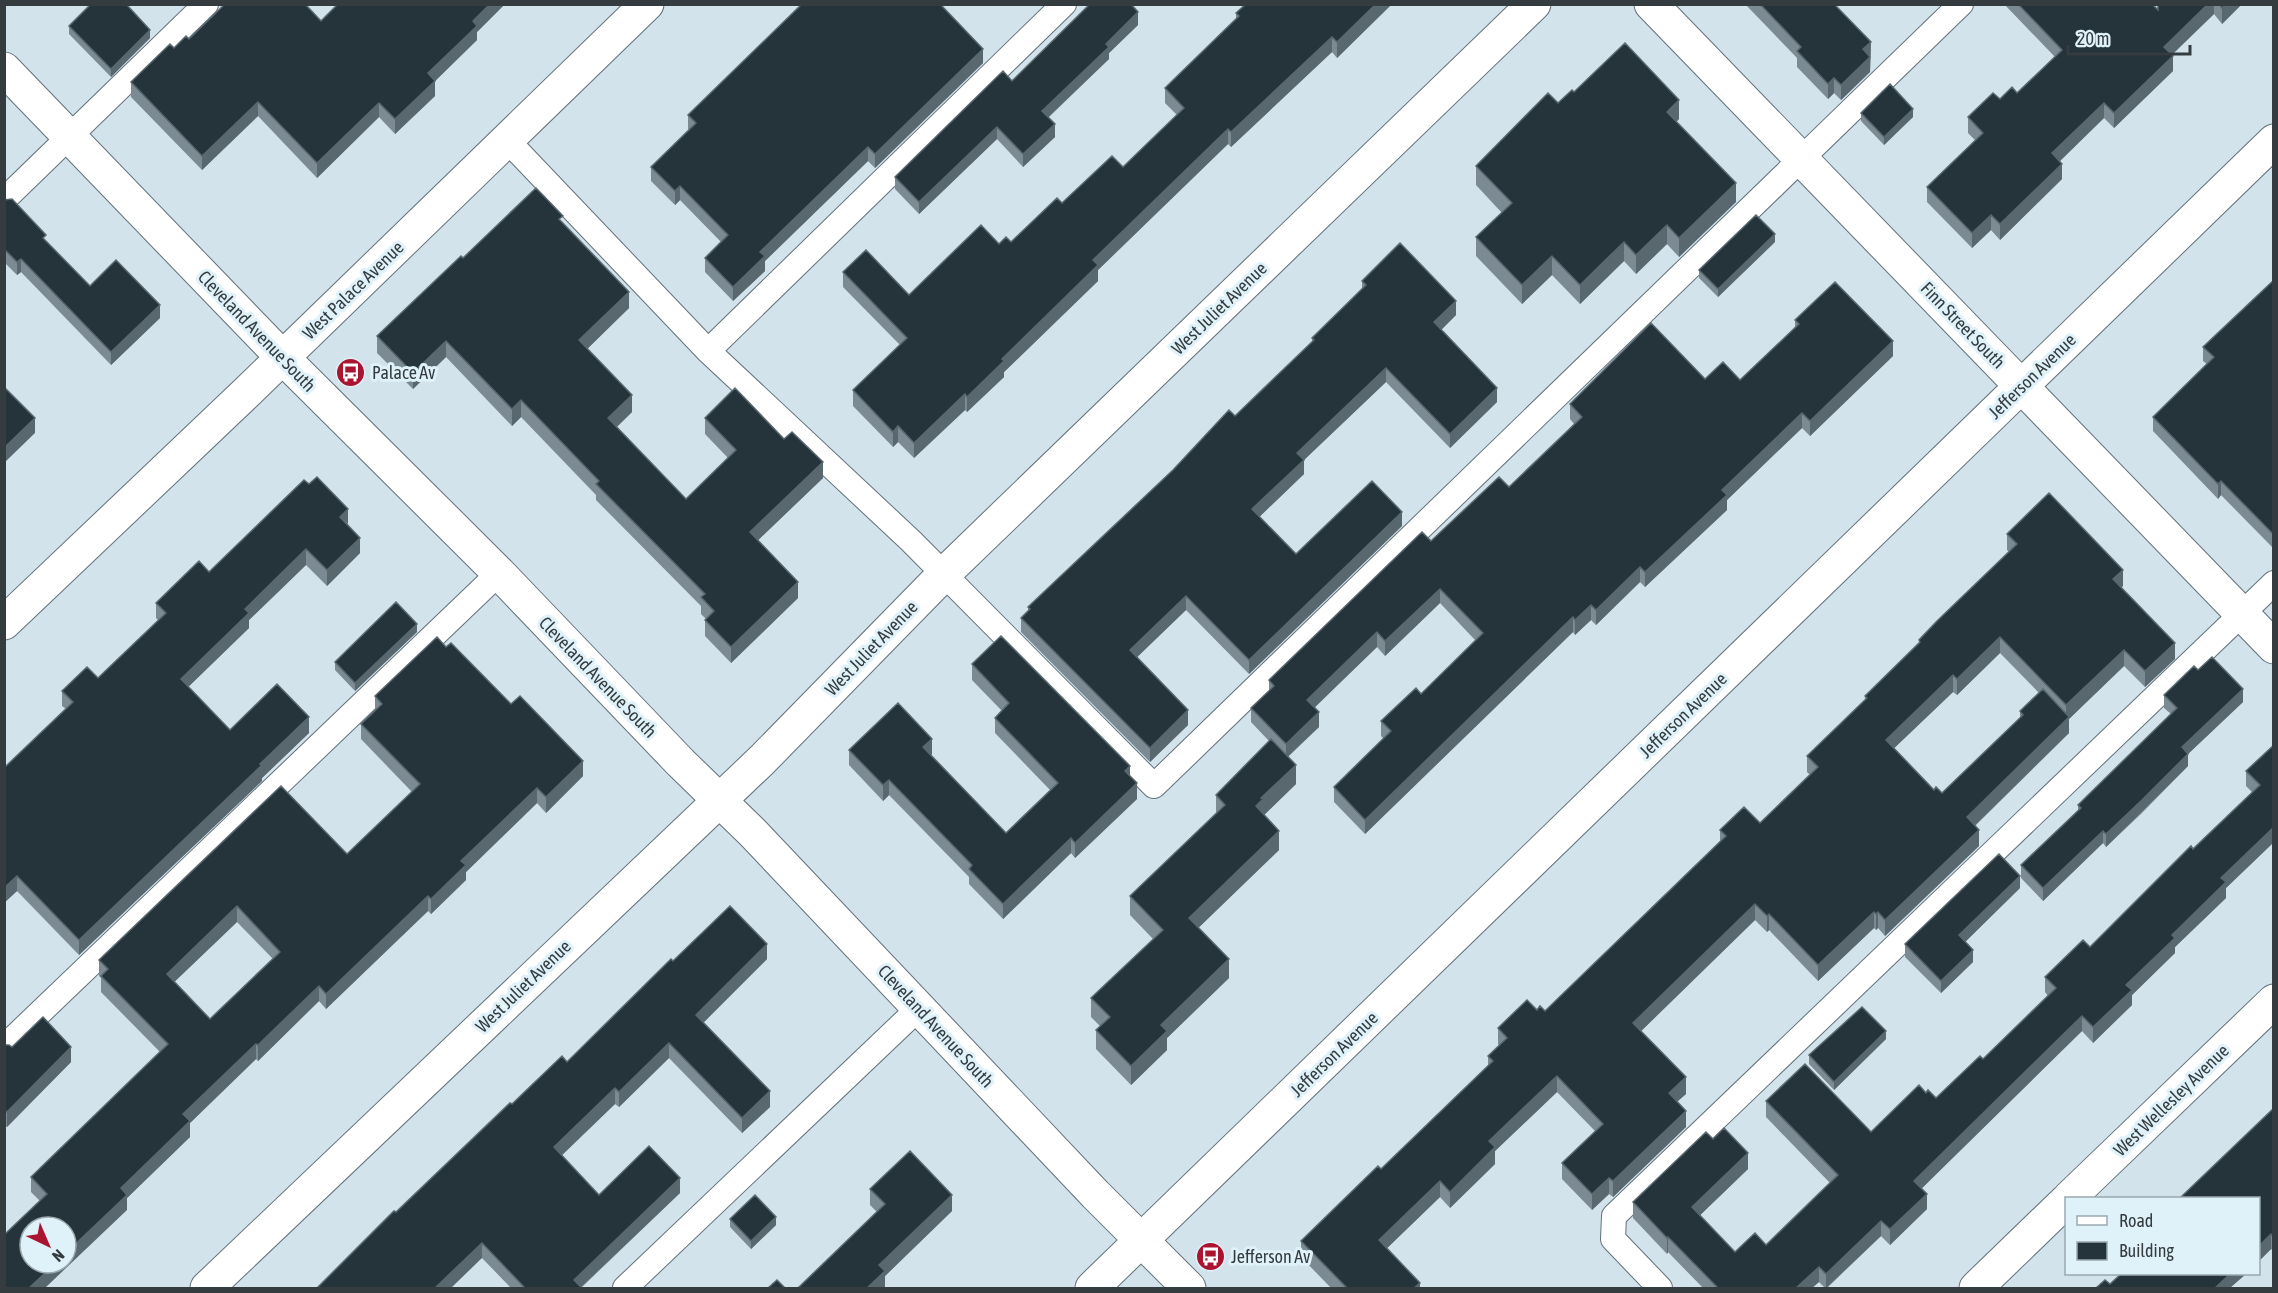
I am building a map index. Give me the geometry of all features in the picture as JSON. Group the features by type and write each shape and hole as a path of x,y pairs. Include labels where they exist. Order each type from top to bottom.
{"street":[{"name":"West Palace Avenue","path":"4,623 282,358 647,4"},
{"name":"West Juliet Avenue","path":"207,1288 762,760 944,574 1533,4"},
{"name":"Finn Street South","path":"1651,4 2274,647"},
{"name":"Cleveland Avenue South","path":"4,69 282,358 499,573 1188,1288"},
{"name":"Jefferson Avenue","path":"1092,1288 2274,141"},
{"name":"West Wellesley Avenue","path":"2071,1197 2274,1000"},
{"name":"West Wellesley Avenue","path":"1976,1288 2065,1203"}],"lane":[{"path":"4,200 206,4"},
{"path":"708,351 1064,4"},
{"path":"507,141 708,351 911,541 1154,786 1961,4"},
{"path":"4,1047 499,573"},
{"path":"1660,1288 1613,1239 1614,1216 2274,583"},
{"path":"625,1288 919,1008"}],"building":[{"path":"91,4 126,4 150,30 111,69 69,26"},
{"path":"225,4 305,4 321,21 338,4 490,4 473,21 477,26 428,73 435,81 395,119 379,103 317,163 258,102 202,156 131,82 170,44 174,48 186,36 189,39"},
{"path":"802,4 940,4 983,49 875,154 868,147 760,252 765,256 733,287 705,258 728,235 680,186 675,191 651,167 696,123 688,115"},
{"path":"1090,4 1131,4 1138,12 1106,44 1109,47 1042,111 1055,124 1023,154 997,127 919,202 895,177 1003,71 1012,81"},
{"path":"1246,4 1376,4 1337,42 1332,37 1231,132 1228,129 1093,260 1098,265 1002,359 1004,361 967,397 965,394 914,443 898,426 893,432 853,390 907,338 843,272 866,250 909,295 981,225 999,244 1006,237 1011,242 1057,198 1062,203 1112,156 1123,167 1184,108 1165,88 1239,16 1236,13"},
{"path":"1760,4 1834,4 1871,42 1863,49 1870,57 1841,85 1834,78 1828,84 1797,51 1801,47"},
{"path":"2018,4 2152,4 2158,10 2158,4 2208,4 2164,47 2173,56 2114,113 2104,103 2052,153 2062,164 2000,224 1991,215 1972,233 1927,187 1983,133 1968,117 1993,93 2000,99 2012,87 2017,93 2062,50"},
{"path":"1625,43 1679,100 1667,112 1736,183 1679,238 1667,225 1636,255 1624,242 1580,285 1552,256 1522,285 1476,237 1512,203 1476,166 1548,93 1558,103 1572,90 1574,92"},
{"path":"1890,84 1913,109 1884,137 1861,113"},
{"path":"536,188 563,216 559,219 629,292 579,340 632,395 608,418 686,499 736,450 705,418 735,388 784,439 792,432 823,462 750,532 798,582 731,647 705,620 714,611 701,597 705,594 596,484 599,481 521,400 512,409 446,341 413,373 377,336"},
{"path":"12,199 46,235 43,238 90,286 116,260 160,305 111,352 21,259 17,262 4,249 4,200"},
{"path":"1756,215 1775,234 1718,289 1699,270"},
{"path":"1400,243 1456,301 1434,322 1497,388 1450,434 1386,368 1297,453 1304,460 1252,509 1296,554 1372,481 1402,512 1249,660 1186,596 1130,650 1188,710 1150,748 1021,618 1030,609 1028,607 1173,470 1229,410 1235,416 1314,340 1312,338 1366,285 1362,281"},
{"path":"2274,280 2274,535 2221,481 2218,484 2153,417 2214,357 2203,347"},
{"path":"1835,282 1893,341 1810,421 1802,413 1722,490 1727,495 1645,572 1640,567 1596,610 1591,605 1575,620 1573,617 1365,820 1334,787 1391,731 1381,721 1416,688 1421,694 1483,633 1440,589 1385,641 1377,632 1307,700 1319,712 1286,744 1251,708 1274,686 1269,680 1422,532 1431,541 1499,477 1509,487 1582,417 1570,404 1651,323 1705,379 1723,362 1740,380 1799,324 1795,320"},
{"path":"4,387 35,418 4,448"},
{"path":"317,477 348,509 340,517 360,538 327,570 306,549 245,609 249,613 181,679 230,730 277,684 309,717 79,940 17,876 4,888 4,768 73,702 62,691 87,667 98,678 166,613 156,603 199,561 209,572 304,480 309,484"},
{"path":"2049,493 2123,570 2113,579 2175,643 2145,671 2124,650 2066,705 2000,637 1957,679 1953,675 1886,740 1934,790 1936,787 1942,793 2023,715 2020,711 2043,689 2069,717 1967,817 1979,830 1885,920 1878,912 1876,914 1874,912 1818,965 1769,914 1767,916 1755,904 1633,1023 1686,1077 1669,1093 1686,1111 1613,1181 1609,1178 1592,1194 1562,1163 1603,1124 1557,1076 1489,1141 1495,1147 1450,1192 1440,1181 1379,1240 1420,1283 1414,1288 1347,1288 1301,1241 1378,1166 1381,1169 1493,1061 1488,1056 1507,1038 1498,1028 1527,1000 1537,1010 1540,1006 1545,1011 1726,836 1720,830 1744,807 1760,823 1818,767 1807,756 1867,698 1865,696 1920,642 1919,640 1937,621 2017,544 2007,534"},
{"path":"396,602 417,624 355,683 335,662"},
{"path":"1001,636 1130,766 1125,771 1137,783 1075,843 1071,838 1003,904 969,869 972,865 889,780 883,785 849,750 898,703 932,739 923,747 1006,833 1058,783 995,718 1009,703 972,664"},
{"path":"437,637 446,647 451,643 511,704 520,696 583,761 546,797 537,788 461,861 466,865 431,899 428,896 326,994 319,986 258,1045 256,1044 183,1114 190,1121 121,1188 127,1195 78,1242 78,1215 25,1215 47,1194 31,1177 168,1044 101,976 108,969 99,960 281,786 347,854 420,784 361,724 382,704 375,696","holes":["237,906 280,952 210,1019 167,974"]},
{"path":"2212,657 2243,689 2182,747 2188,754 2142,800 2106,834 2103,831 2043,888 2021,865 2081,808 2078,805 2177,708 2164,695 2194,666 2198,670"},
{"path":"1271,739 1296,765 1261,798 1263,799 1256,806 1279,831 1189,918 1229,959 1161,1025 1167,1031 1131,1066 1096,1030 1110,1017 1091,998 1163,930 1130,896 1225,805 1216,795"},
{"path":"2274,745 2274,827 2221,878 2226,882 2172,935 2175,938 2126,985 2132,990 2093,1027 2082,1016 1914,1181 1927,1194 1890,1229 1881,1221 1826,1274 1819,1267 1796,1288 1718,1288 1633,1202 1706,1132 1713,1139 1724,1128 1748,1153 1692,1207 1735,1252 1755,1233 1766,1245 1838,1175 1766,1101 1805,1064 1871,1132 1919,1085 1926,1093 1928,1090 1936,1098 1980,1056 1983,1059 2056,988 2045,977 2083,940 2090,947 2191,846 2193,849 2260,785 2246,771"},
{"path":"1999,854 2020,876 1959,935 1973,950 1941,981 1905,944"},
{"path":"730,906 767,944 696,1015 770,1091 742,1118 669,1043 619,1092 615,1088 554,1147 599,1195 649,1146 680,1178 574,1280 582,1288 525,1288 482,1243 435,1288 317,1288 394,1211 396,1212 510,1103 512,1104 562,1056 567,1062 671,959 673,961"},
{"path":"1862,1007 1886,1031 1834,1082 1809,1055"},
{"path":"43,1017 71,1047 7,1112 4,1109 4,1045 12,1047"},
{"path":"2274,1108 2274,1237 2271,1234 2260,1245 2260,1197 2181,1197"},
{"path":"910,1151 952,1195 879,1265 885,1271 867,1288 798,1288 885,1204 870,1189"},
{"path":"755,1195 776,1217 751,1241 730,1219"},
{"path":"18,1222 18,1275 43,1275 29,1288 4,1288 4,1235"},
{"path":"2120,1275 2229,1275 2215,1288 2096,1288 2105,1280 2110,1284"},
{"path":"777,1280 785,1288 768,1288"}],"place":[{"name":"Palace Av","path":"351,372"},
{"name":"Jefferson Av","path":"1210,1256"}]}
